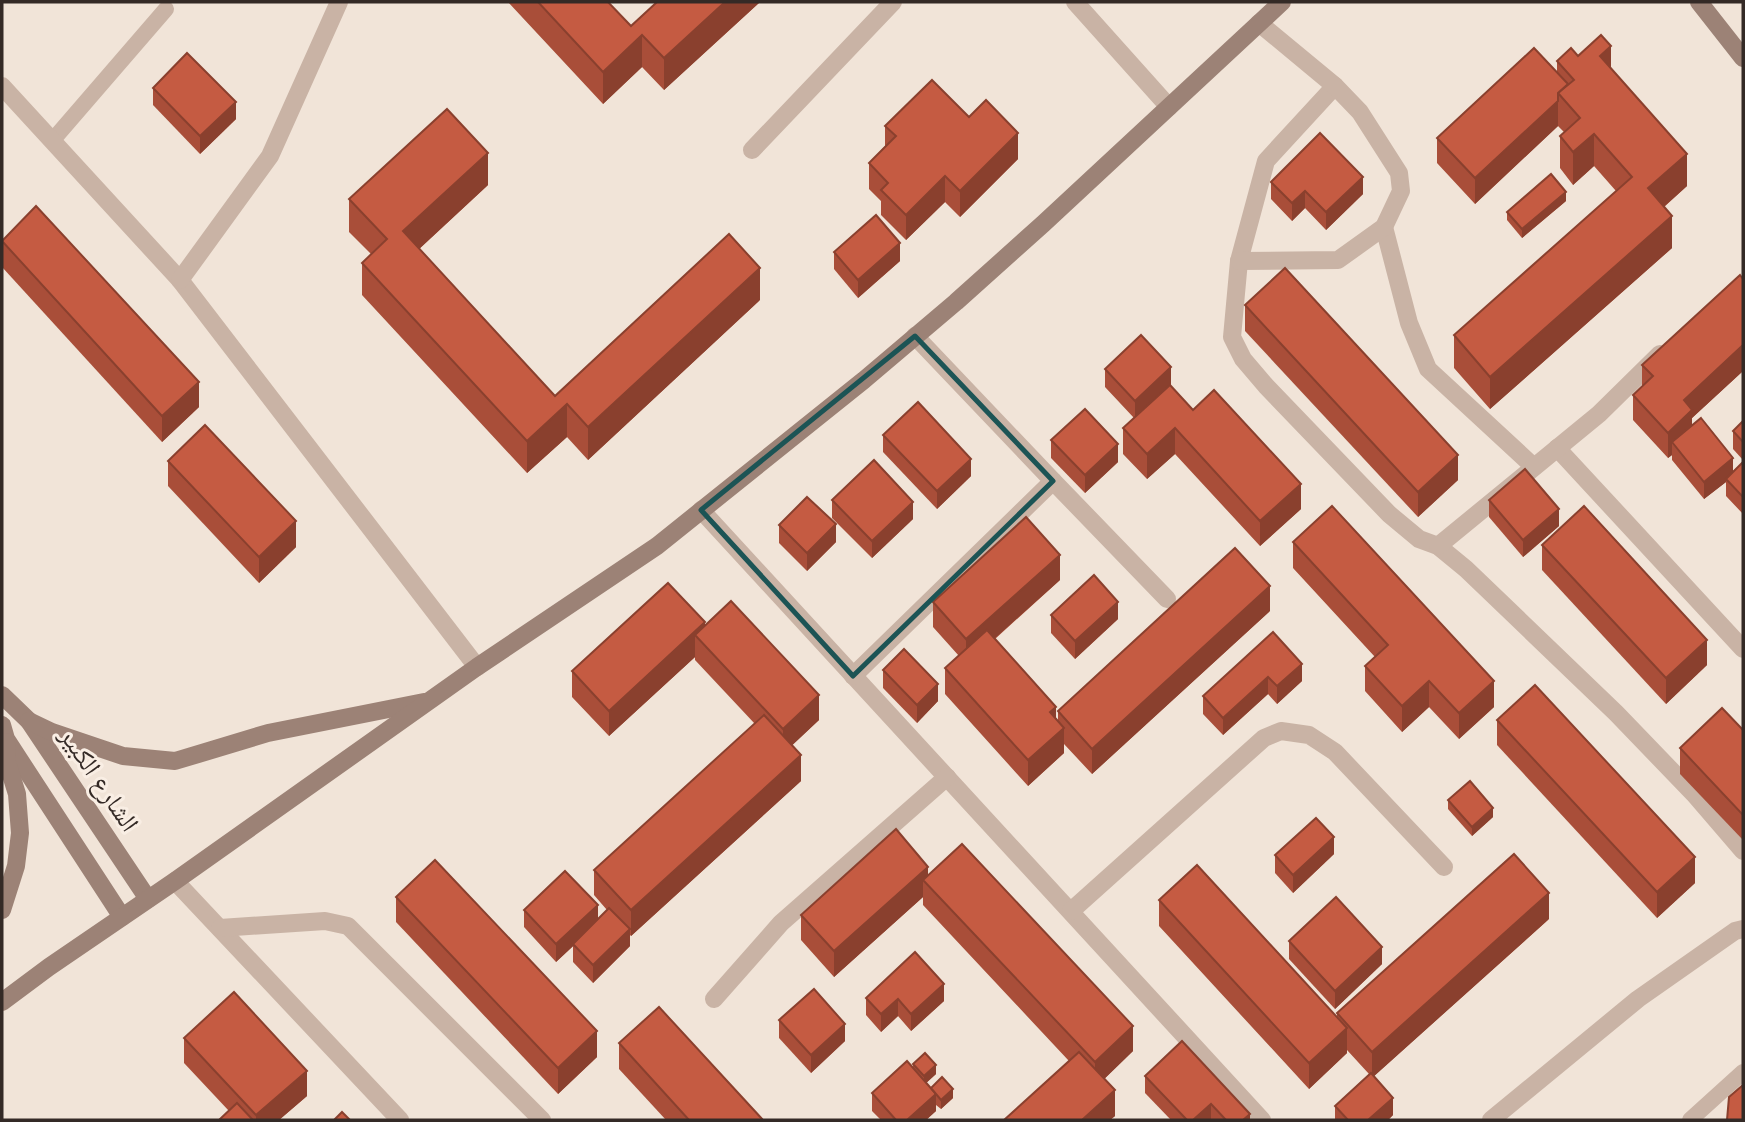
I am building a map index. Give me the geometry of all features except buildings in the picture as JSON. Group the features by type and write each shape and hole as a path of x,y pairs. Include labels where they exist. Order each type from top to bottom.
{"street":[{"path":"180,280 270,156 339,2"},
{"path":"752,150 892,2"},
{"path":"1075,2 1169,107"},
{"path":"2,1002 477,667 657,546 864,380 956,302 1043,225 1282,2"},
{"path":"1699,2 1743,58"},
{"path":"1239,261 1338,261 1384,228 1401,191 1399,173 1360,112 1335,86 1259,23"},
{"path":"2,86 180,280 477,667"},
{"path":"1335,86 1266,161 1239,261 1232,337 1243,359 1389,514 1419,539 1438,546 1466,569 1616,713 1694,794 1743,851"},
{"path":"1384,228 1409,323 1428,369 1534,467"},
{"path":"915,336 1167,598"},
{"path":"1438,546 1599,414 1672,342"},
{"path":"1558,448 1743,649"},
{"path":"853,676 1053,481"},
{"path":"701,510 1262,1120"},
{"name":"الشارع الكبير","path":"2,695 29,721 148,899"},
{"path":"29,721 52,732 124,756 175,761 268,733 430,700"},
{"path":"1071,911 1264,738 1281,731 1310,735 1335,752 1444,867"},
{"path":"4,732 122,916"},
{"path":"2,910 16,866 20,833 17,794 7,762 4,732"},
{"path":"714,999 781,923 947,777"},
{"path":"175,881 400,1120"},
{"path":"220,928 325,920 348,926 542,1120"},
{"path":"1491,1120 1638,999 1735,931 1743,929"}],"lane":[{"path":"52,141 166,9"},
{"path":"1690,1120 1743,1072"}],"highlighted area":[{"path":"915,336 1053,481 853,676 701,510"}]}
